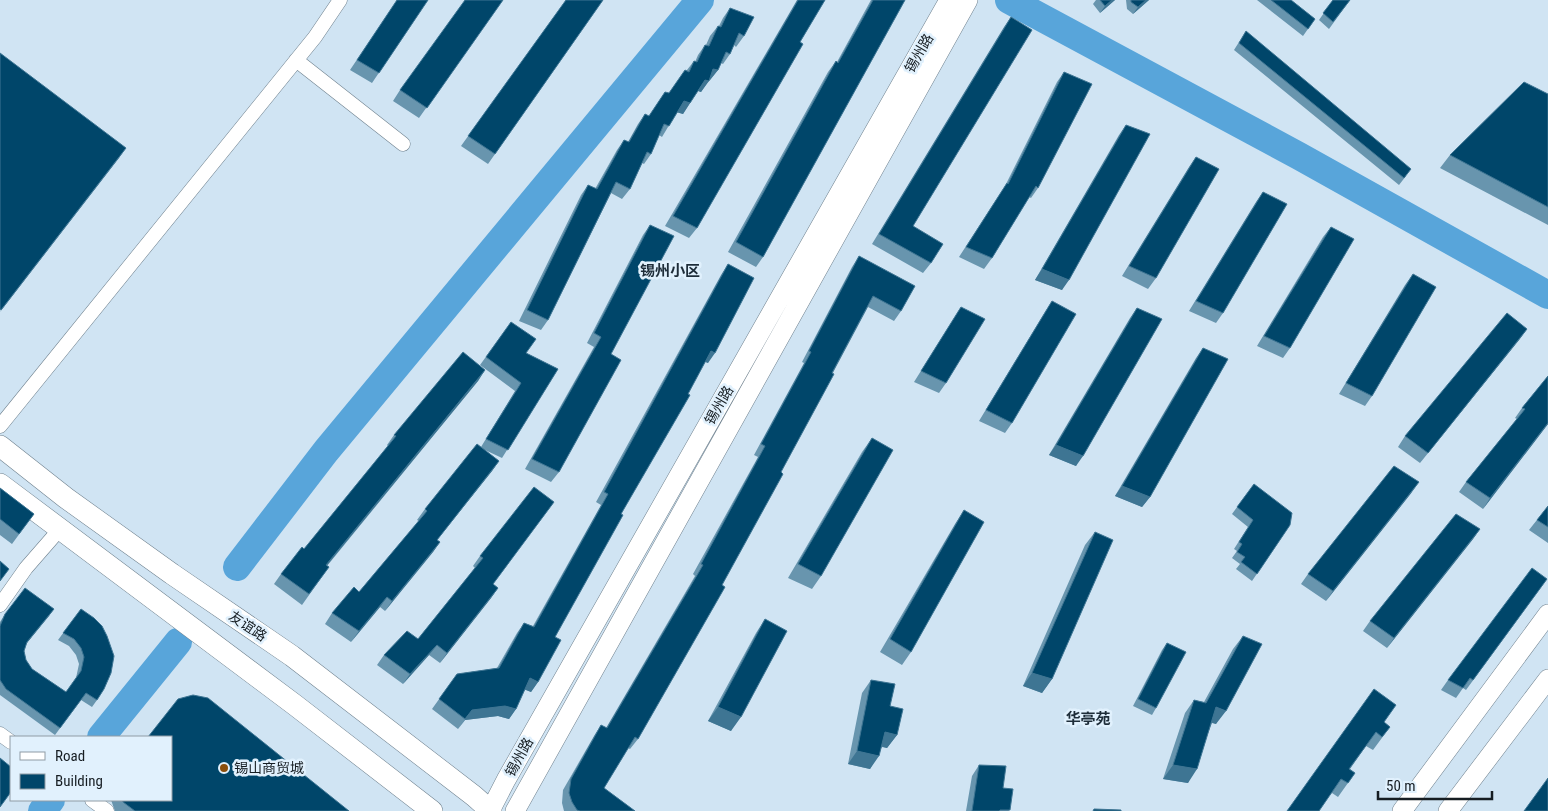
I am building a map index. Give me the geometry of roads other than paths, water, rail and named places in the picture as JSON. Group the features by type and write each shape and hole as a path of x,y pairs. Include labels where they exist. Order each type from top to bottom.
{"main road":[{"name":"友谊路","path":"0,446 66,498 164,569 292,656 491,811"},
{"path":"0,484 295,705 432,811"}],"street":[{"path":"0,426 314,38 340,0"},
{"name":"锡州路","path":"491,811 511,771 949,0"},
{"name":"锡州路","path":"515,811 968,0"},
{"path":"296,60 403,144"},
{"path":"0,605 26,568 60,529"},
{"path":"1402,811 1548,614"},
{"path":"1448,811 1548,679"},
{"path":"93,801 107,811"}],"waterway":[{"path":"237,567 326,451 700,0"},
{"path":"1009,0 1299,156 1548,295"},
{"path":"102,736 178,642"},
{"path":"42,811 50,801"}],"place":[{"name":"锡山商贸城","path":"224,768"}],"district":[{"name":"锡州小区","path":"670,271"},
{"name":"华亭苑","path":"1088,719"}]}
